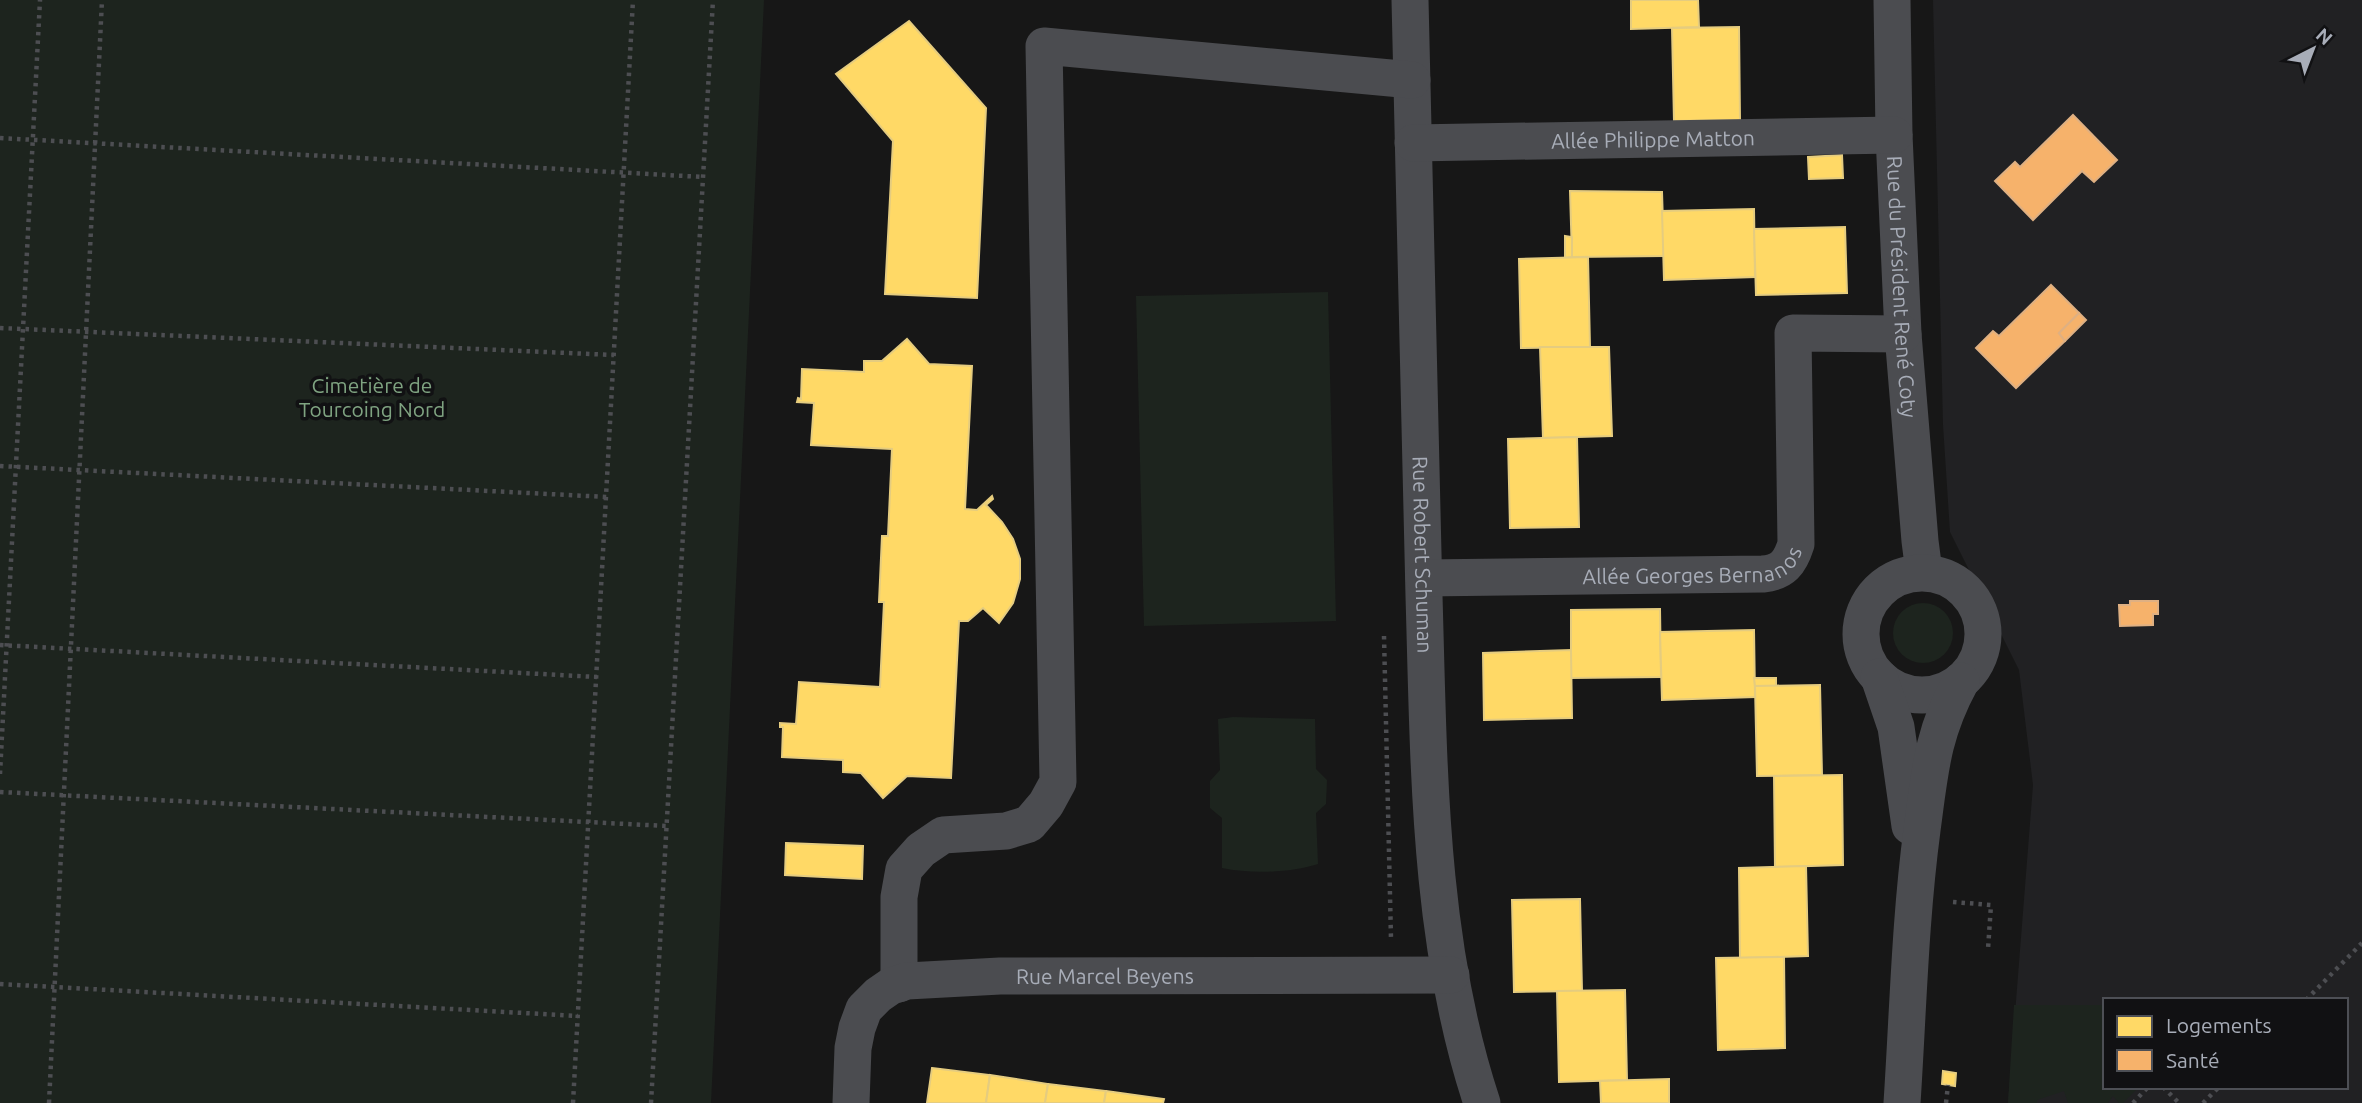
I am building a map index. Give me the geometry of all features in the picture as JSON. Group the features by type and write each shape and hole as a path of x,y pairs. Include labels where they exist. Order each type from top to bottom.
{"street":[{"name":"Rue Robert Schuman","path":"1410,0 1431,785 1443,920 1451,975 1462,1030 1482,1103"},
{"name":"Rue du Président René Coty","path":"1892,0 1894,135 1903,334 1924,572"},
{"path":"898,984 899,897 904,869 921,850 943,835 1006,831 1029,824 1046,804 1058,782 1044,46 1412,80"},
{"name":"Allée Philippe Matton","path":"1413,143 1894,135"},
{"name":"Allée Georges Bernanos","path":"1424,578 1749,575 1781,570 1788,563 1796,544 1793,333 1903,334"},
{"path":"1924,572 1943,576 1959,585 1973,599 1982,617 1983,636 1980,655 1961,681 1944,691 1914,694 1895,689 1879,677 1867,661 1862,643 1862,623 1868,604 1887,583 1905,575 1924,572"},
{"path":"1879,677 1896,727 1916,877"},
{"path":"1902,1103 1916,877 1932,756 1941,723 1961,681"},
{"name":"Rue Marcel Beyens","path":"851,1103 853,1048 864,1009 878,995 907,981 1000,976 1451,975"}],"path":[{"path":"0,774 40,0"},
{"path":"49,1103 102,0"},
{"path":"573,1103 633,0"},
{"path":"651,1103 713,0"},
{"path":"0,138 703,177"},
{"path":"0,328 614,355"},
{"path":"0,466 607,497"},
{"path":"0,645 597,677"},
{"path":"0,792 666,826"},
{"path":"1988,949 1990,914"},
{"path":"2308,998 2362,943"},
{"path":"0,984 578,1016"},
{"path":"1947,1103 1948,1085"},
{"path":"2133,1103 2146,1089"},
{"path":"2165,1089 2179,1103"},
{"path":"2203,1103 2217,1089"}],"shaded area":[{"path":"1933,0 2362,0 2362,1103 2008,1103 2033,785 2019,670 1950,532 1943,425"}],"green space":[{"name":"Cimetière de Tourcoing Nord","path":"0,0 764,0 711,1103 0,1103"},
{"path":"1328,292 1336,621 1144,626 1136,296"},
{"path":"1917,603 1929,603 1948,616 1953,633 1951,645 1940,658 1929,663 1917,663 1898,650 1893,639 1893,627 1906,608"},
{"path":"1218,719 1315,719 1316,769 1327,780 1326,804 1316,813 1318,864 1270,872 1222,868 1222,818 1210,808 1210,781 1220,770"},
{"path":"2014,1005 2103,1005 2103,1089 2137,1089 2123,1103 2119,1103 2113,1096 2108,1103 2068,1103 2064,1091 2037,1100 2037,1103 2008,1103"}],"building: Logements":[{"path":"1631,0 1698,0 1699,27 1631,29"},
{"path":"909,21 986,108 977,298 885,294 893,141 836,74"},
{"path":"1739,27 1740,120 1674,121 1672,28"},
{"path":"1842,155 1843,178 1809,179 1808,157"},
{"path":"1570,191 1662,192 1664,256 1572,257"},
{"path":"1754,209 1755,277 1664,280 1662,211"},
{"path":"1845,227 1847,293 1756,295 1754,229"},
{"path":"1565,236 1572,237 1572,257 1565,258"},
{"path":"1588,257 1590,347 1521,348 1519,259"},
{"path":"907,339 929,364 972,366 965,509 977,510 992,496 993,499 986,505 1013,539 1020,559 1020,579 1013,603 999,623 983,608 968,621 959,621 951,778 907,776 883,798 861,773 843,772 843,760 782,757 783,727 780,727 780,723 796,724 799,682 880,687 884,602 879,602 882,536 888,536 892,449 811,445 814,403 797,402 798,398 801,399 802,369 864,372 864,361 882,361"},
{"path":"1540,347 1609,347 1612,436 1543,438"},
{"path":"1577,437 1579,527 1510,528 1508,439"},
{"path":"1660,609 1661,677 1571,678 1571,610"},
{"path":"1754,630 1755,697 1662,700 1660,632"},
{"path":"1571,650 1572,718 1484,720 1483,653"},
{"path":"1754,678 1776,678 1776,686 1755,686"},
{"path":"1820,685 1822,775 1757,776 1755,686"},
{"path":"1842,775 1843,865 1775,867 1774,776"},
{"path":"786,843 863,846 862,879 785,875"},
{"path":"1806,866 1808,956 1740,958 1739,868"},
{"path":"1580,899 1582,991 1514,992 1512,900"},
{"path":"1784,957 1785,1048 1718,1050 1716,958"},
{"path":"1625,990 1627,1080 1559,1082 1557,991"},
{"path":"932,1068 990,1075 986,1103 927,1103"},
{"path":"1943,1071 1956,1073 1955,1086 1942,1084"},
{"path":"990,1075 1048,1084 1045,1103 986,1103"},
{"path":"1669,1079 1669,1103 1601,1103 1600,1081"},
{"path":"1048,1084 1106,1091 1104,1103 1045,1103"},
{"path":"1106,1091 1164,1099 1163,1103 1104,1103"}],"building: Santé":[{"path":"2073,115 2117,160 2094,182 2082,171 2033,220 1995,181 2015,162 2020,167"},
{"path":"2051,285 2079,313 2059,333 2065,341 2016,388 1976,348 1993,331 1999,336"},
{"path":"2079,313 2086,320 2065,341 2059,333"},
{"path":"2130,601 2158,601 2158,614 2153,614 2153,625 2120,626 2119,605 2130,605"}]}
